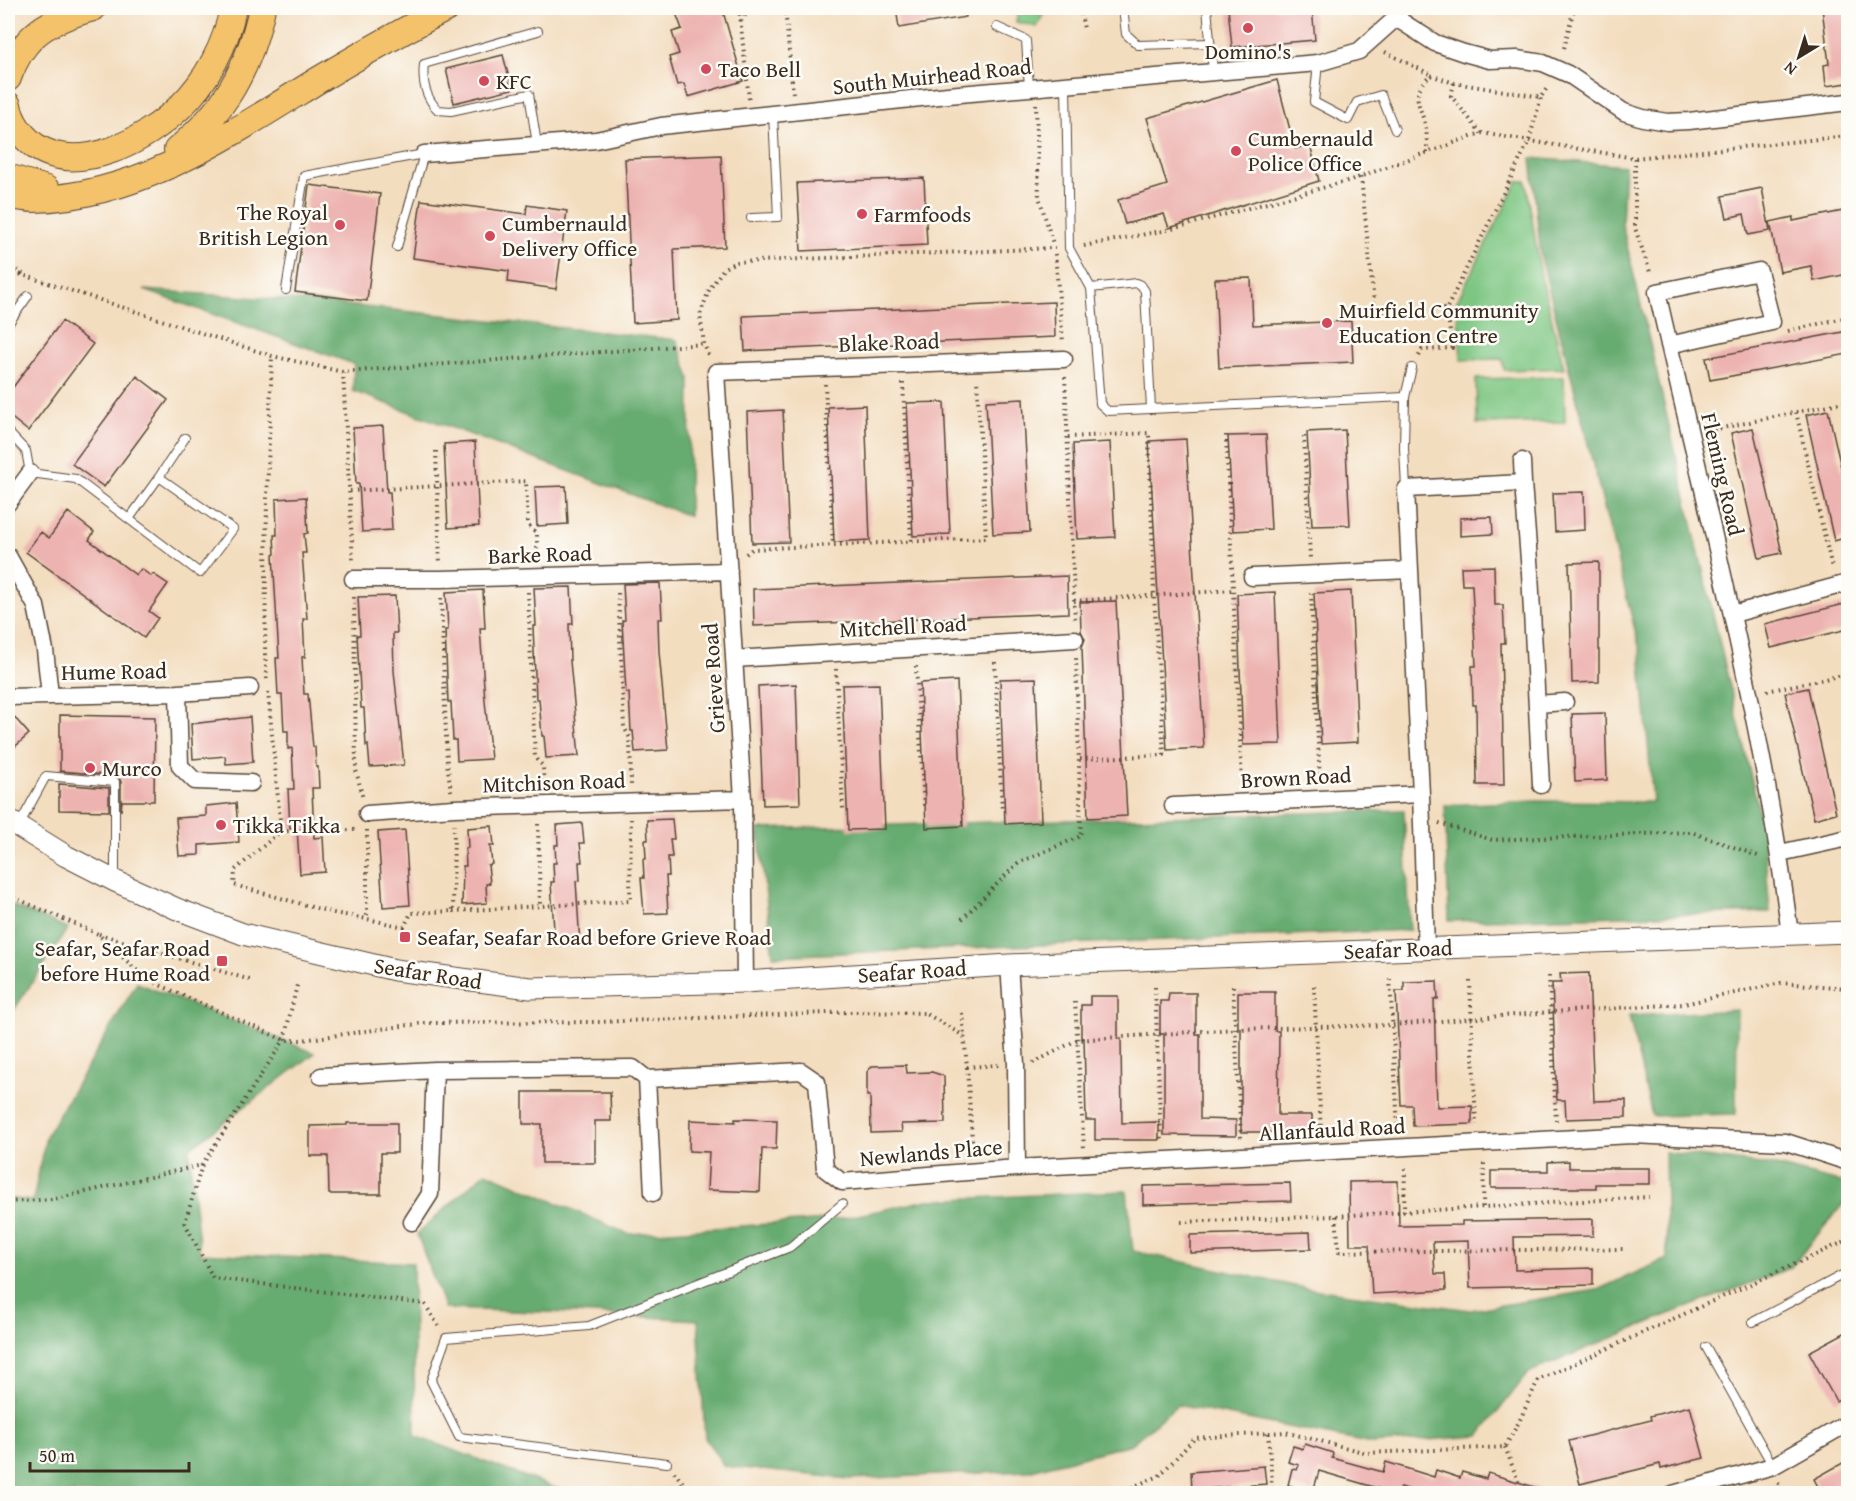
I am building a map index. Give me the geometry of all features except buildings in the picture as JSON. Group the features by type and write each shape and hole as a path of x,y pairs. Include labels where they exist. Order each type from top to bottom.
{"main road":[{"path":"8,78 23,45 37,32 60,19 93,8"},
{"path":"8,105 9,113 17,128 28,141 56,156 72,158 89,156 130,142 149,133 164,122 196,90 216,58 231,21 233,8"},
{"path":"122,184 178,150 216,113 250,54 262,8"},
{"path":"8,195 33,199 122,184 176,162 234,131 369,49 447,8"},
{"path":"8,177 66,195"}],"street":[{"name":"South Muirhead Road","path":"424,154 596,141 662,126 773,114 1213,71 1318,63 1359,51 1369,44 1395,13"},
{"path":"1395,13 1435,43 1490,60 1517,59 1543,63 1568,74 1624,112 1643,118 1667,122 1848,102"},
{"path":"1657,292 1759,271 1772,322 1669,345"},
{"name":"Fleming Road","path":"1657,292 1733,614 1781,859 1790,935"},
{"name":"Blake Road","path":"716,372 1064,359"},
{"name":"Grieve Road","path":"716,372 743,799 745,982"},
{"path":"1522,460 1541,785"},
{"path":"8,503 30,473"},
{"path":"1426,948 1406,489 1523,483"},
{"name":"Hume Road","path":"8,556 36,606 45,650 50,694"},
{"path":"1252,578 1410,570"},
{"name":"Barke Road","path":"353,579 441,579 729,571"},
{"path":"1733,614 1842,585"},
{"name":"Mitchell Road","path":"734,659 1075,639"},
{"name":"Hume Road","path":"8,697 50,694 178,693 250,688"},
{"name":"Hume Road","path":"178,693 180,766 195,781 251,783"},
{"path":"1537,704 1565,702"},
{"name":"Brown Road","path":"1173,806 1421,794"},
{"name":"Mitchison Road","path":"367,822 454,808 743,799"},
{"name":"Seafar Road","path":"12,824 66,856 115,881 177,909 243,934 395,970 530,988 745,982 1010,965 1848,932"},
{"path":"1781,859 1848,838"},
{"path":"1010,965 1016,1064 1017,1168"},
{"name":"Newlands Place","path":"321,1076 435,1070 633,1068 647,1079 801,1071 817,1082 825,1169 842,1182 1017,1168"},
{"path":"412,1222 430,1194 435,1070"},
{"path":"647,1079 652,1193"},
{"name":"Allanfauld Road","path":"1017,1168 1632,1135 1786,1142 1848,1162"},
{"path":"1672,1494 1700,1490 1773,1466 1848,1423"}],"lane":[{"path":"1123,8 1126,34 1138,45 1210,43"},
{"path":"1207,8 1213,71"},
{"path":"1395,13 1411,8"},
{"path":"997,27 1026,40 1032,88"},
{"path":"537,144 530,94 451,111 438,110 428,101 423,75 424,64 538,31"},
{"path":"1318,63 1314,102 1348,120 1358,102 1381,95 1395,130"},
{"path":"1066,85 1069,248 1091,288 1098,352 1100,405 1107,411 1405,397"},
{"path":"751,218 778,217 773,114"},
{"path":"286,290 304,176 424,154 397,247"},
{"path":"1091,288 1137,283 1144,291 1151,409"},
{"path":"8,324 28,296"},
{"path":"1406,489 1405,397 1412,368"},
{"path":"8,432 26,452 30,473 76,479 201,573 233,529 159,477"},
{"path":"129,519 185,438"},
{"path":"12,824 46,776 115,782 115,881"},
{"path":"666,1463 459,1437 431,1382 446,1338 589,1326 790,1248 842,1204"},
{"path":"1753,1322 1848,1272"},
{"path":"1706,1347 1773,1466"}],"path":[{"path":"739,8 750,117"},
{"path":"741,22 750,8"},
{"path":"785,8 795,112"},
{"path":"1080,8 1084,29"},
{"path":"1564,48 1574,8"},
{"path":"1369,44 1430,75 1454,83 1541,97"},
{"path":"1427,153 1426,128 1416,102 1421,84 1430,75"},
{"path":"1454,83 1451,96 1481,134"},
{"path":"962,919 1018,863 1081,836 1064,359 1055,248 1039,197 1032,88"},
{"path":"1412,368 1422,351 1452,348 1447,308 1529,141 1541,97 1547,88"},
{"path":"8,272 23,274 272,356 343,372 704,344 700,315 709,290 724,268 736,262 1069,248 1172,229 1361,177 1481,134 1635,158 1848,136"},
{"path":"1635,158 1635,228 1657,292"},
{"path":"1361,177 1376,312 1447,308"},
{"path":"8,262 23,274"},
{"path":"1772,322 1785,332 1848,317"},
{"path":"272,356 265,655 282,831"},
{"path":"729,571 752,549 986,538 976,361"},
{"path":"902,364 911,541"},
{"path":"824,368 833,545"},
{"path":"343,372 353,579 356,770 367,822 367,919"},
{"path":"1690,435 1848,401"},
{"path":"1796,412 1842,585"},
{"path":"1068,437 1149,433 1154,596 1164,755 1079,759"},
{"path":"1226,435 1243,802"},
{"path":"1304,436 1321,799"},
{"path":"367,822 282,831 235,870 234,885 334,913 404,927 411,912 453,910 454,808 447,763 436,451"},
{"path":"350,491 526,481 528,525 537,534 533,577 535,758 543,766 540,906"},
{"path":"1074,601 1233,591 1252,578"},
{"path":"994,644 1002,812"},
{"path":"915,648 924,806"},
{"path":"836,653 843,809"},
{"path":"1749,695 1848,674"},
{"path":"1422,818 1491,840 1691,832 1781,859"},
{"path":"8,896 98,934 250,980"},
{"path":"98,934 147,979 284,1040 302,1040 424,1023 733,1019 852,1012 925,1013 964,1036"},
{"path":"1549,976 1557,1139"},
{"path":"1390,979 1402,1147 1404,1212"},
{"path":"1470,981 1483,1207"},
{"path":"967,1067 1033,1063 1077,1040 1235,1029 1392,1025 1684,1004 1781,983 1848,988"},
{"path":"297,985 284,1040 202,1165 185,1223 213,1278 424,1304 446,1338"},
{"path":"1233,986 1242,1156"},
{"path":"1314,986 1322,1152"},
{"path":"1155,987 1162,1160"},
{"path":"1075,1002 1085,1164"},
{"path":"962,1013 974,1172"},
{"path":"8,1202 55,1198 202,1165"},
{"path":"1181,1222 1336,1216 1649,1197"},
{"path":"1336,1216 1339,1252 1626,1249"},
{"path":"1505,1447 1538,1380 1848,1240"},
{"path":"1115,1494 1159,1476 1195,1438 1285,1432 1367,1453 1505,1447"},
{"path":"1268,1433 1273,1494"},
{"path":"1505,1447 1523,1494"},
{"path":"666,1463 689,1492 704,1494"}],"green space":[{"path":"1019,8 1046,8 1037,27 1016,22"},
{"path":"1531,158 1625,166 1622,224 1763,828 1770,912 1449,921 1445,805 1538,801 1653,802 1640,650 1541,257"},
{"path":"1518,181 1526,181 1541,276 1564,368 1504,370 1502,359 1461,360 1457,301"},
{"path":"144,290 318,302 677,340 690,378 689,516 353,391 354,364"},
{"path":"1564,377 1565,422 1477,424 1476,379"},
{"path":"1404,810 1410,930 773,956 758,829"},
{"path":"8,904 68,928 8,1019"},
{"path":"137,983 315,1053 189,1149 200,1253 413,1263 415,1436 569,1493 8,1493 8,1198 33,1201 46,1136"},
{"path":"1737,1010 1736,1114 1652,1116 1629,1016"},
{"path":"1665,1152 1776,1166 1848,1184 1848,1198 1790,1268 1667,1315 1528,1373 1479,1436 1373,1444 1177,1405 1131,1444 1028,1471 850,1479 724,1466 705,1438 698,1320 445,1309 417,1234 486,1172 628,1234 840,1219 928,1200 1127,1191 1133,1251 1304,1288 1470,1310 1597,1290 1667,1259"}],"place":[{"name":"Domino's","path":"1248,28"},
{"name":"Taco Bell","path":"706,69"},
{"name":"KFC","path":"484,81"},
{"name":"Cumbernauld Police Office","path":"1236,151"},
{"name":"Farmfoods","path":"862,214"},
{"name":"The Royal British Legion","path":"340,225"},
{"name":"Cumbernauld Delivery Office","path":"490,236"},
{"name":"Muirfield Community Education Centre","path":"1327,323"},
{"name":"Murco","path":"90,768"},
{"name":"Tikka Tikka","path":"221,825"},
{"name":"Seafar, Seafar Road before Grieve Road","path":"405,937"},
{"name":"Seafar, Seafar Road before Hume Road","path":"222,961"}]}
